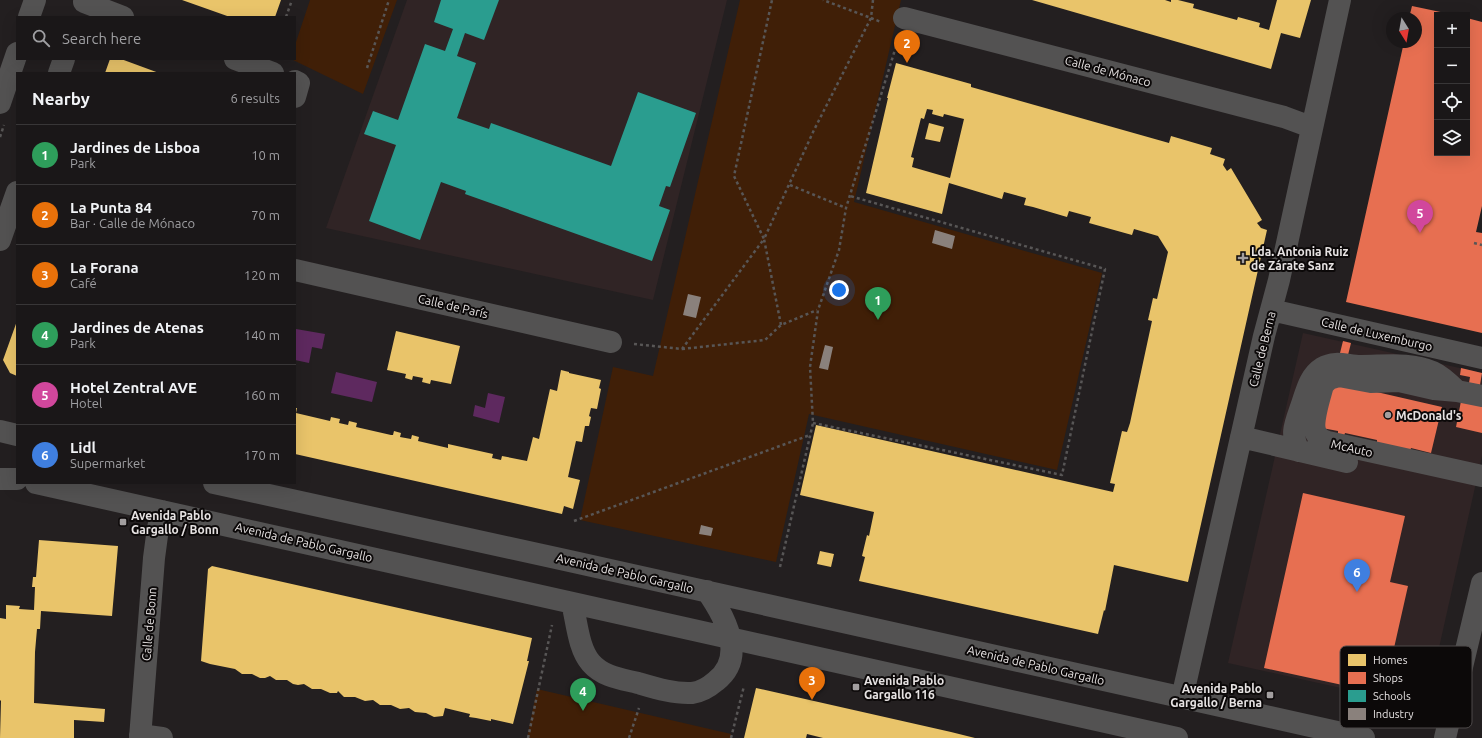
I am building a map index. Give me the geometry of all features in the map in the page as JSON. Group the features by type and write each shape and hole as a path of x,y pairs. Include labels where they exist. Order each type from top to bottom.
{"street":[{"path":"29,16 35,0"},
{"name":"Calle de Berna","path":"1182,698 1264,336 1279,280 1340,0"},
{"path":"82,6 119,16"},
{"name":"Calle de Mónaco","path":"904,18 1284,117 1312,127"},
{"path":"2,93 16,56"},
{"path":"59,72 64,60"},
{"path":"238,60 270,72"},
{"path":"296,81 300,83 296,94"},
{"path":"0,240 16,195"},
{"name":"Calle de París","path":"296,270 611,342"},
{"name":"Calle de Luxemburgo","path":"1271,310 1482,358"},
{"path":"1299,451 1294,438 1297,418 1311,379 1321,368 1328,365 1335,363 1358,366 1402,365 1434,372 1457,391 1482,396"},
{"name":"McAuto","path":"1457,391 1434,389 1399,381 1371,382 1345,376 1333,376 1323,385 1315,422 1316,433 1322,440 1328,442 1482,476"},
{"path":"0,431 16,435"},
{"path":"1241,438 1378,469 1389,463 1397,473 1482,491"},
{"path":"0,479 16,479"},
{"name":"Avenida de Pablo Gargallo","path":"40,484 1169,737"},
{"name":"Avenida de Pablo Gargallo","path":"219,484 707,591 1364,738"},
{"name":"Calle de Bonn","path":"140,736 154,558 162,511"},
{"path":"1467,646 1482,583"},
{"name":"Avenida de Pablo Gargallo","path":"572,603 583,649 591,663 597,669 612,677 672,692 694,693 704,690 719,679 725,672 730,662 732,648 731,638 721,614 707,591"},
{"path":"1445,738 1447,728"},
{"path":"140,736 162,738"}],"path":[{"path":"286,16 292,0"},
{"path":"367,68 388,0"},
{"path":"772,0 734,176 764,239 781,325"},
{"path":"682,349 764,239 814,130 871,18 824,0"},
{"path":"780,567 813,423 810,367 818,310 839,250 846,208 904,18"},
{"path":"790,185 846,208"},
{"path":"813,423 1062,475 1106,269 850,196"},
{"path":"1474,243 1482,244"},
{"path":"611,342 682,349 765,340 781,325 818,310"},
{"path":"574,521 810,435"},
{"path":"528,738 552,625"},
{"path":"731,738 744,685"},
{"path":"628,738 640,703"}],"shaded area":[{"path":"310,0 397,0 363,94 293,60 296,60 296,42"},
{"path":"407,0 727,0 653,300 326,228"},
{"path":"740,0 901,0 854,202 1102,273 1057,470 809,414 776,562 580,520 613,367 653,376"},
{"path":"296,329 325,334 322,349 312,347 309,363 296,360"},
{"path":"1303,333 1482,373 1482,456 1439,646 1340,646 1340,688 1228,663"},
{"path":"336,372 377,382 372,402 331,393"},
{"path":"488,393 505,397 499,423 473,416 475,405 485,408"},
{"path":"537,689 731,734 731,738 527,738"}],"building: Homes":[{"path":"182,0 281,0 275,16 227,16"},
{"path":"1032,0 1165,0 1171,2 1171,0 1178,0 1194,4 1193,8 1237,20 1238,17 1260,23 1259,27 1269,30 1277,0 1311,0 1300,38 1281,33 1271,69"},
{"path":"110,60 124,60 156,72 105,72"},
{"path":"896,63 971,84 971,87 1169,143 1171,136 1212,148 1210,154 1225,159 1223,165 1227,171 1231,168 1262,220 1257,223 1261,228 1267,230 1188,582 1114,565 1105,611 1104,610 1098,634 859,581 865,557 862,556 867,535 869,536 874,512 800,495 816,425 1113,492 1115,484 1110,483 1122,431 1127,432 1130,423 1152,321 1148,320 1153,298 1157,299 1168,252 1158,236 1134,229 1132,235 1089,223 1091,217 1069,211 1067,217 1024,205 1026,198 1004,192 1002,199 949,183 942,214 866,193","holes":["927,109 933,110 932,114 943,117 944,114 964,119 950,178 912,167 914,158 911,157 921,118 924,119"]},
{"path":"929,123 944,127 940,142 925,139"},
{"path":"16,324 16,376 10,373 3,360"},
{"path":"396,331 460,346 451,384 431,380 430,384 422,382 423,378 413,376 412,380 405,378 406,374 387,370"},
{"path":"561,370 601,380 599,388 601,389 597,409 591,408 589,426 585,426 582,442 576,441 568,477 580,480 573,509 564,506 562,514 296,454 296,413 330,421 331,417 340,419 339,423 348,425 349,421 357,423 356,427 391,435 393,435 394,431 401,433 400,437 411,439 412,435 419,437 418,441 448,448 448,444 493,454 492,458 501,460 502,456 527,461 533,437 539,439 550,389 557,391"},
{"path":"39,540 118,546 112,616 41,611 40,629 37,629 35,652 34,703 105,709 104,722 74,720 74,738 0,738 0,618 6,619 6,605 20,606 19,609 34,610 35,587 32,587 33,577 36,577"},
{"path":"820,551 834,554 831,567 817,564"},
{"path":"212,566 532,638 527,661 529,661 513,724 491,719 491,721 469,717 470,714 445,708 443,716 434,717 426,713 415,712 409,708 400,709 391,705 380,705 373,700 365,701 355,697 344,697 338,691 337,693 330,693 321,689 312,689 304,684 298,685 287,680 276,680 270,676 260,678 252,674 242,674 235,669 201,661 208,569"},
{"path":"756,688 975,738 823,738 807,734 806,738 744,738"}],"building: Shops":[{"path":"1412,6 1440,12 1434,12 1434,156 1470,156 1470,19 1482,22 1482,206 1476,232 1482,233 1482,333 1346,302 1403,48 1422,48 1422,12 1410,12"},
{"path":"1343,341 1351,343 1347,359 1339,357"},
{"path":"1461,368 1482,373 1480,385 1469,383 1470,377 1460,375"},
{"path":"1333,382 1442,407 1431,453 1411,448 1410,451 1377,444 1377,440 1345,433 1344,436 1338,435 1338,431 1322,428"},
{"path":"1461,401 1482,405 1482,433 1456,427"},
{"path":"1303,493 1405,516 1390,582 1408,586 1394,646 1340,646 1340,684 1264,668"}],"building: Schools":[{"path":"441,0 499,0 484,40 465,33 457,56 476,63 457,118 489,129 491,123 611,166 638,92 696,113 670,187 666,186 659,206 670,210 652,261 465,194 466,191 441,182 420,240 369,221 396,145 364,134 373,111 398,120 425,44 445,51 453,29 434,22"}],"building: Industry":[{"path":"935,230 955,236 952,249 932,243"},
{"path":"688,294 701,297 696,318 683,315"},
{"path":"825,345 833,347 828,370 819,368"},
{"path":"701,525 713,528 711,536 699,534"}],"place":[{"name":"La Punta 84","path":"907,63"},
{"name":"Hotel Zentral AVE","path":"1420,233"},
{"name":"Lda. Antonia Ruiz de Zárate Sanz","path":"1243,258"},
{"name":"Jardines de Lisboa","path":"878,320"},
{"name":"McDonald's","path":"1388,415"},
{"name":"Avenida Pablo Gargallo / Bonn","path":"123,522"},
{"name":"Lidl","path":"1357,592"},
{"name":"Avenida Pablo Gargallo 116","path":"856,687"},
{"name":"Avenida Pablo Gargallo / Berna","path":"1270,695"},
{"name":"La Forana","path":"812,700"},
{"name":"Jardines de Atenas","path":"583,711"}]}
